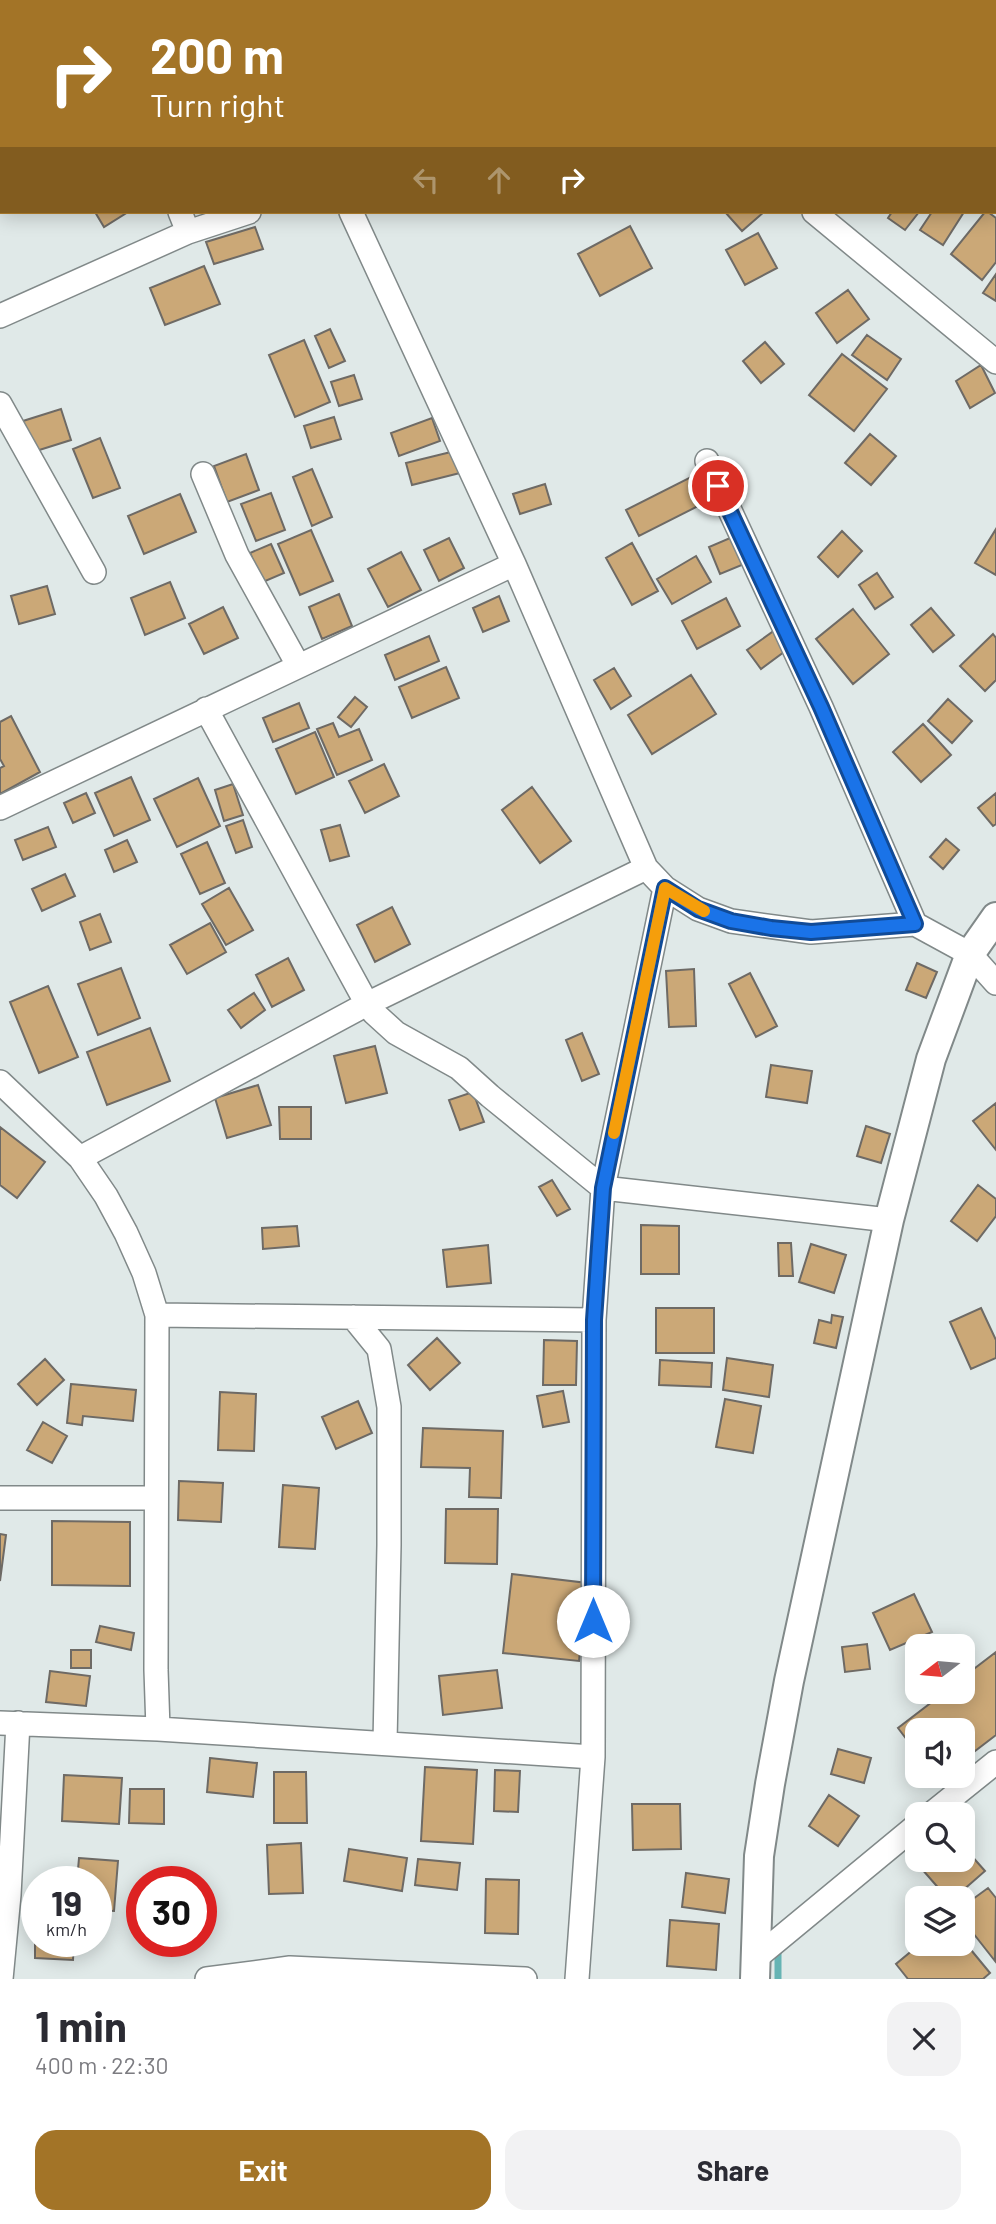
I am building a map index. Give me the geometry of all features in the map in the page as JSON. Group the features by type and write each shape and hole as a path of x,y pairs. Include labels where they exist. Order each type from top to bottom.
{"street":[{"path":"0,316 184,222 236,214"},
{"path":"352,214 513,564 646,868 665,888 698,909 731,921 811,932 915,924 970,954 996,983"},
{"path":"816,214 996,362"},
{"path":"0,404 94,572"},
{"path":"706,461 821,707 915,924"},
{"path":"202,474 237,555 299,665"},
{"path":"0,808 513,564"},
{"path":"206,709 374,1013 396,1033 459,1068 603,1188 889,1220"},
{"path":"80,1158 367,1004 646,868"},
{"path":"577,1979 593,1758 594,1320 603,1188 665,888"},
{"path":"755,1968 759,1856 789,1681 889,1220 931,1059 970,954 996,916"},
{"path":"0,1082 80,1158 106,1196 127,1233 144,1273 157,1315 158,1729"},
{"path":"157,1315 594,1320"},
{"path":"353,1317 379,1349 389,1407 385,1743"},
{"path":"0,1498 156,1497"},
{"path":"1,1979 9,1723 158,1729 593,1758"},
{"path":"946,1802 996,1762"},
{"path":"755,1968 905,1836"},
{"path":"207,1979 290,1968 525,1979"}],"building":[{"path":"96,214 125,214 104,227"},
{"path":"727,214 762,214 742,231"},
{"path":"891,214 917,214 905,230 888,218"},
{"path":"931,214 963,214 943,245 920,230"},
{"path":"983,214 991,214 996,218 996,262 982,280 951,254"},
{"path":"630,226 652,268 600,296 578,254"},
{"path":"255,227 263,249 214,264 206,242"},
{"path":"758,233 777,268 745,285 726,250"},
{"path":"204,266 220,304 165,325 150,288"},
{"path":"996,274 996,301 983,293"},
{"path":"848,290 869,319 837,343 816,313"},
{"path":"330,329 345,361 329,368 315,336"},
{"path":"867,335 901,359 887,380 852,355"},
{"path":"304,340 330,402 295,417 269,355"},
{"path":"765,342 784,364 761,383 743,361"},
{"path":"842,354 887,389 854,431 809,395"},
{"path":"981,365 995,393 970,408 956,381"},
{"path":"354,375 362,399 339,406 331,382"},
{"path":"61,409 71,440 33,452 23,421"},
{"path":"334,417 341,439 311,448 304,426"},
{"path":"432,418 440,441 399,456 391,433"},
{"path":"870,434 896,456 871,485 845,463"},
{"path":"100,438 120,488 93,498 73,449"},
{"path":"455,451 460,473 412,485 406,463"},
{"path":"246,454 259,490 227,502 214,466"},
{"path":"312,469 332,517 312,526 293,477"},
{"path":"695,475 708,501 639,536 626,510"},
{"path":"545,484 551,504 520,514 513,494"},
{"path":"271,493 285,530 256,541 241,504"},
{"path":"180,494 196,532 144,554 128,516"},
{"path":"996,529 996,575 975,563"},
{"path":"311,530 333,581 300,595 278,544"},
{"path":"842,531 862,551 838,577 818,557"},
{"path":"737,535 749,562 720,574 709,547"},
{"path":"449,538 464,568 439,581 424,550"},
{"path":"632,543 658,591 632,605 606,558"},
{"path":"271,544 284,573 263,582 250,553"},
{"path":"401,552 421,590 388,607 368,569"},
{"path":"696,556 711,582 672,604 657,579"},
{"path":"877,573 893,597 875,609 859,585"},
{"path":"170,582 185,618 145,635 131,598"},
{"path":"47,586 55,614 19,624 11,596"},
{"path":"339,594 352,626 322,639 309,607"},
{"path":"499,596 509,621 483,632 473,608"},
{"path":"726,598 740,626 697,649 682,621"},
{"path":"223,607 238,638 204,654 189,624"},
{"path":"931,608 954,635 933,652 911,625"},
{"path":"853,609 889,654 853,684 816,639"},
{"path":"775,630 788,649 761,669 747,650"},
{"path":"993,634 996,638 996,680 985,691 960,666"},
{"path":"429,636 439,661 395,680 385,655"},
{"path":"446,667 459,698 412,718 399,687"},
{"path":"614,668 631,696 611,709 594,680"},
{"path":"691,675 716,714 652,754 628,715"},
{"path":"355,697 367,707 351,727 338,717"},
{"path":"948,699 972,721 952,743 928,721"},
{"path":"299,703 309,728 273,742 263,718"},
{"path":"11,716 40,772 0,794 0,768 4,766 0,759 0,722"},
{"path":"333,723 339,737 359,729 372,760 337,775 317,729"},
{"path":"923,724 951,755 921,782 893,752"},
{"path":"315,732 334,777 296,794 276,749"},
{"path":"384,764 399,796 365,813 349,781"},
{"path":"131,777 150,820 114,836 95,793"},
{"path":"198,778 220,826 177,847 154,799"},
{"path":"233,784 243,815 224,821 215,790"},
{"path":"532,787 571,841 540,863 502,810"},
{"path":"86,793 95,813 73,823 64,803"},
{"path":"996,793 996,824 993,826 978,808"},
{"path":"243,820 252,847 236,853 226,826"},
{"path":"340,825 349,856 330,861 321,830"},
{"path":"48,827 56,847 23,860 15,840"},
{"path":"946,839 959,850 943,869 930,857"},
{"path":"127,840 137,862 114,872 105,850"},
{"path":"207,842 225,883 200,894 181,854"},
{"path":"65,874 75,896 42,911 32,889"},
{"path":"229,888 253,930 226,945 202,904"},
{"path":"392,907 410,944 375,962 357,925"},
{"path":"100,914 111,942 90,950 80,922"},
{"path":"210,923 226,952 187,974 170,945"},
{"path":"288,958 304,990 272,1007 256,975"},
{"path":"917,963 937,972 926,998 906,990"},
{"path":"121,968 140,1018 98,1035 78,984"},
{"path":"694,969 696,1026 669,1027 666,971"},
{"path":"750,973 777,1026 756,1037 729,984"},
{"path":"48,986 78,1057 39,1073 10,1002"},
{"path":"254,993 265,1010 241,1028 228,1010"},
{"path":"150,1028 170,1081 107,1105 87,1052"},
{"path":"582,1033 599,1074 582,1081 566,1040"},
{"path":"375,1046 387,1093 346,1103 334,1056"},
{"path":"771,1065 812,1071 807,1103 766,1097"},
{"path":"258,1085 271,1125 227,1138 215,1098"},
{"path":"473,1092 484,1122 460,1130 449,1100"},
{"path":"996,1103 996,1150 973,1121"},
{"path":"279,1107 311,1107 311,1139 280,1139"},
{"path":"866,1126 890,1134 881,1163 857,1156"},
{"path":"0,1127 45,1162 17,1198 0,1185"},
{"path":"552,1180 570,1209 557,1216 539,1187"},
{"path":"978,1185 996,1199 996,1216 977,1241 951,1221"},
{"path":"641,1225 679,1226 679,1274 641,1274"},
{"path":"297,1226 299,1246 263,1249 262,1228"},
{"path":"778,1243 791,1243 793,1276 779,1276"},
{"path":"811,1244 846,1255 834,1293 799,1282"},
{"path":"488,1245 491,1283 447,1287 443,1250"},
{"path":"656,1308 714,1308 714,1353 656,1353"},
{"path":"981,1308 996,1340 996,1358 971,1369 950,1322"},
{"path":"832,1315 843,1317 836,1348 814,1343 819,1320 831,1323"},
{"path":"437,1338 460,1363 430,1390 408,1365"},
{"path":"544,1340 577,1341 576,1385 543,1385"},
{"path":"727,1358 773,1365 769,1397 723,1390"},
{"path":"45,1359 64,1380 37,1405 18,1384"},
{"path":"660,1360 712,1363 711,1387 659,1385"},
{"path":"71,1384 136,1390 133,1421 83,1416 82,1425 67,1423"},
{"path":"563,1391 569,1422 543,1427 537,1396"},
{"path":"220,1392 256,1394 254,1451 218,1450"},
{"path":"725,1399 761,1406 753,1453 716,1447"},
{"path":"358,1401 372,1433 336,1449 322,1417"},
{"path":"43,1422 67,1436 52,1463 27,1450"},
{"path":"423,1428 503,1431 501,1498 469,1497 470,1468 421,1467"},
{"path":"179,1481 223,1483 221,1522 178,1520"},
{"path":"283,1485 319,1488 315,1549 279,1547"},
{"path":"446,1509 498,1509 497,1564 445,1563"},
{"path":"52,1521 130,1522 130,1586 52,1585"},
{"path":"0,1534 6,1535 0,1581"},
{"path":"512,1574 587,1583 579,1661 503,1653"},
{"path":"914,1594 932,1632 905,1634 905,1644 890,1650 873,1613"},
{"path":"100,1626 134,1633 131,1650 96,1642"},
{"path":"867,1644 870,1669 845,1672 842,1647"},
{"path":"71,1650 91,1650 91,1668 71,1668"},
{"path":"996,1652 996,1735 975,1751 975,1718 911,1718 929,1704 975,1704 975,1668"},
{"path":"497,1670 502,1708 443,1715 439,1676"},
{"path":"50,1671 90,1676 86,1706 46,1702"},
{"path":"905,1723 905,1737 898,1728"},
{"path":"838,1749 871,1758 864,1783 831,1774"},
{"path":"210,1758 257,1763 253,1797 207,1792"},
{"path":"425,1767 477,1770 473,1844 421,1841"},
{"path":"495,1770 520,1771 518,1812 494,1811"},
{"path":"274,1772 306,1772 307,1823 274,1823"},
{"path":"64,1775 122,1778 119,1824 62,1821"},
{"path":"130,1789 164,1789 164,1824 129,1823"},
{"path":"829,1795 859,1816 838,1846 809,1826"},
{"path":"632,1804 680,1804 681,1849 633,1850"},
{"path":"301,1843 303,1893 269,1894 267,1845"},
{"path":"349,1849 407,1858 402,1891 344,1881"},
{"path":"79,1858 118,1861 114,1911 112,1866 78,1866"},
{"path":"418,1859 460,1863 457,1890 415,1885"},
{"path":"975,1860 985,1871 968,1886 937,1886 924,1872 975,1872"},
{"path":"686,1873 729,1879 725,1913 682,1907"},
{"path":"486,1879 519,1880 518,1934 485,1933"},
{"path":"988,1888 996,1898 995,1961 975,1936 975,1898"},
{"path":"670,1920 719,1924 716,1970 667,1966"},
{"path":"975,1955 990,1973 983,1979 908,1979 896,1964 906,1956"},
{"path":"35,1957 73,1957 73,1960"}],"waterway":[{"path":"778,1948 778,1979"}],"slow traffic":[{"path":"614,1133 665,888 704,911"}],"route":[{"path":"593,1621 594,1320 603,1188 665,888 698,909 731,921 771,928 811,932 915,924 821,707 718,486"}]}
